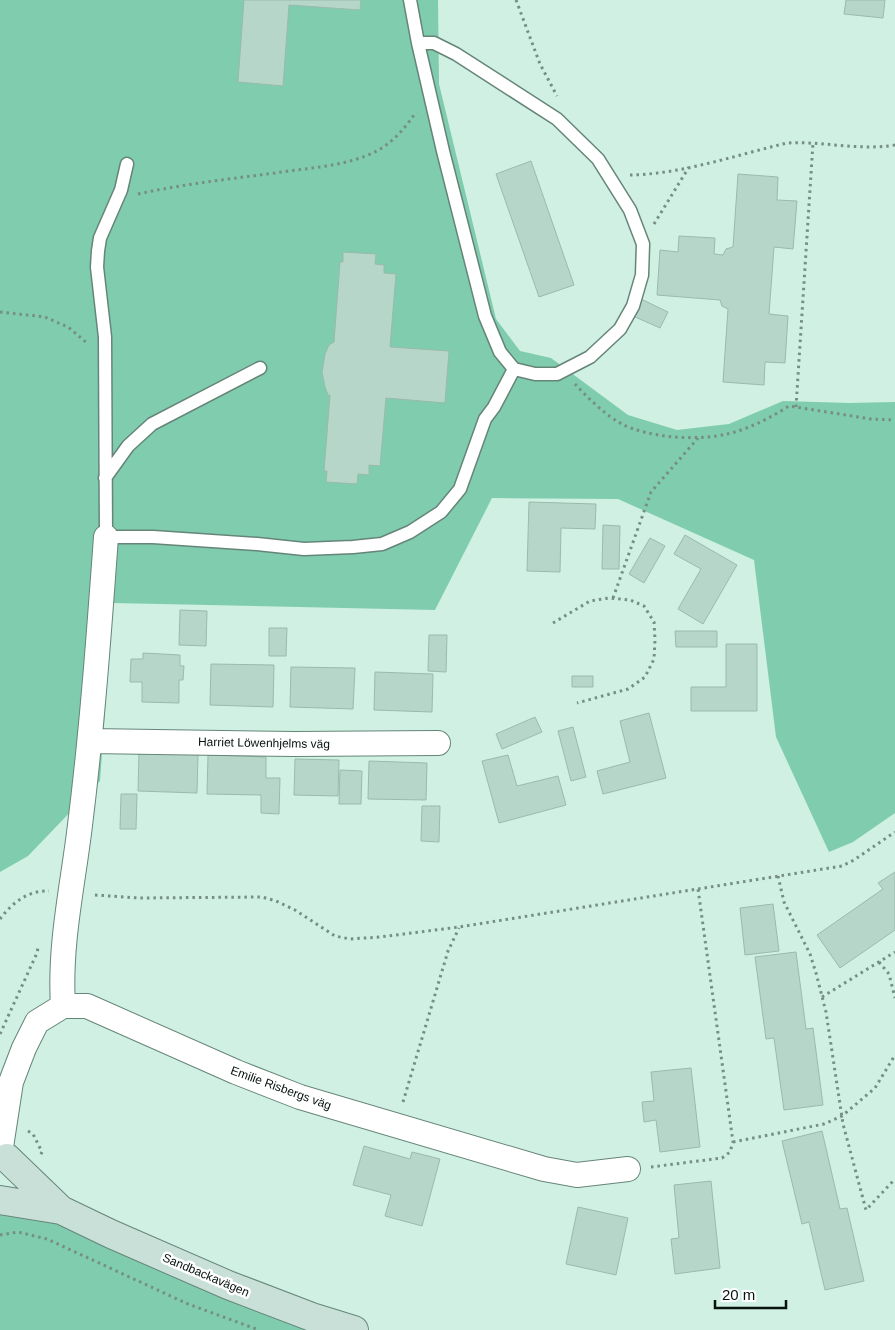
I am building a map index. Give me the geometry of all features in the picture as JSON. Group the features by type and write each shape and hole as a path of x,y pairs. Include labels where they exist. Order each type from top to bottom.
{"street":[{"path":"0,1188 8,1170 3,1150 5,1088 38,1022 63,1006 61,977 64,937 97,676 106,537"},
{"name":"Harriet Löwenhjelms väg","path":"90,741 294,744 438,743"},
{"name":"Emilie Risbergs väg","path":"63,1006 88,1006 236,1072 300,1097 544,1169 577,1175 628,1169"},
{"name":"Sandbackavägen","path":"3,1150 62,1210"},
{"name":"Sandbackavägen","path":"0,1200 62,1210 111,1234 228,1285 312,1317 354,1330"}],"lane":[{"path":"410,0 418,43 430,97 485,316 500,352 514,369 534,374 557,374 590,356 620,329 633,306 642,275 643,244 630,210 598,159 557,118 456,54 434,43 418,43"},
{"path":"127,164 118,198 100,238 97,267 105,338 106,537 153,537 304,549 382,544 410,532 441,512 460,489 485,419 494,407 514,369"},
{"path":"105,478 128,446 152,424 260,368"}],"path":[{"path":"516,0 540,64 563,107 565,126"},
{"path":"118,198 180,185 335,165 369,155 390,143 408,123 424,100 430,97"},
{"path":"608,175 649,174 689,167 787,143 813,143 864,148 895,145"},
{"path":"796,407 813,143"},
{"path":"643,244 689,167"},
{"path":"0,312 45,317 68,327 105,361"},
{"path":"564,370 597,405 621,423 641,432 669,436 698,437 726,434 774,416 789,406 895,420"},
{"path":"613,598 651,492 698,437"},
{"path":"553,623 590,601 613,598 630,600 644,606 654,622 656,640 654,659 645,677 628,689 577,703"},
{"path":"0,918 16,901 30,894 45,890 139,898 262,897 295,910 335,936 350,939 380,937 459,927 842,866 895,832"},
{"path":"778,876 784,902 810,954 816,973 826,1012 842,1116 866,1210 895,1179"},
{"path":"628,1169 722,1158 730,1152 732,1142 698,889"},
{"path":"44,899 45,890"},
{"path":"398,1125 448,951 459,927"},
{"path":"0,1034 37,953 38,944"},
{"path":"822,997 895,952"},
{"path":"879,962 889,974 895,998"},
{"path":"732,1142 824,1124 842,1116 875,1088 895,1056"},
{"path":"0,1235 18,1232 47,1239 188,1304 259,1330"}],"green space":[{"path":"0,0 438,0 439,84 496,319 520,351 551,358 628,415 677,430 729,424 783,401 895,402 895,813 853,842 829,852 776,737 754,560 618,499 492,498 435,610 113,603 100,781 28,856 0,872"},
{"path":"0,1190 350,1330 0,1330"}],"building":[{"path":"244,0 361,0 360,10 289,5 283,86 238,82"},
{"path":"846,0 885,0 883,18 844,14"},
{"path":"531,161 574,285 539,297 496,174"},
{"path":"738,174 778,177 777,200 797,201 793,249 774,247 769,314 788,316 785,363 765,362 764,385 723,382 728,309 722,306 720,300 657,295 660,250 678,252 679,236 715,238 714,254 723,255 726,249 733,247"},
{"path":"343,252 376,254 375,264 384,265 384,273 396,274 390,347 449,351 445,403 386,398 380,466 369,465 369,475 358,474 357,484 326,482 327,471 324,471 330,395 328,395 325,387 322,372 325,354 329,345 334,342 340,262 343,262"},
{"path":"641,299 668,312 660,328 633,316"},
{"path":"529,502 596,504 595,529 561,528 560,572 527,571"},
{"path":"603,525 620,526 619,569 602,569"},
{"path":"685,535 737,565 703,624 678,609 701,569 674,554"},
{"path":"650,538 665,546 644,583 629,574"},
{"path":"180,610 207,611 206,646 179,645"},
{"path":"269,628 287,628 286,656 269,656"},
{"path":"675,631 717,631 717,647 676,647"},
{"path":"429,635 447,635 446,672 428,671"},
{"path":"726,644 757,644 757,711 691,711 691,687 726,687"},
{"path":"143,653 180,655 180,666 184,666 183,680 179,680 179,703 142,702 142,682 130,682 131,659 143,659"},
{"path":"211,664 274,665 273,707 210,705"},
{"path":"291,667 355,668 353,709 290,707"},
{"path":"375,672 433,674 432,712 374,710"},
{"path":"572,676 593,676 593,687 572,687"},
{"path":"649,713 666,778 603,794 597,771 630,762 620,721"},
{"path":"535,717 542,732 502,749 496,734"},
{"path":"573,727 586,777 571,781 558,731"},
{"path":"139,752 198,754 197,793 138,791"},
{"path":"208,755 266,757 266,778 280,778 279,814 261,813 261,795 207,794"},
{"path":"508,755 517,786 558,776 566,805 499,823 482,761"},
{"path":"295,759 339,760 338,796 294,795"},
{"path":"369,761 427,763 426,800 368,799"},
{"path":"340,770 362,771 361,804 339,804"},
{"path":"121,794 137,794 136,829 120,829"},
{"path":"422,806 440,806 439,842 421,841"},
{"path":"895,872 895,930 840,968 817,935 883,889 878,883"},
{"path":"773,904 779,951 745,955 740,908"},
{"path":"796,952 806,1029 813,1028 823,1105 784,1110 774,1038 766,1039 755,957"},
{"path":"691,1068 700,1147 660,1152 656,1120 644,1122 642,1102 654,1101 651,1072"},
{"path":"822,1131 840,1209 847,1208 864,1281 825,1290 809,1222 802,1224 782,1141"},
{"path":"364,1146 410,1159 412,1152 440,1159 422,1226 385,1216 391,1195 353,1185"},
{"path":"711,1181 720,1268 675,1274 671,1239 679,1238 674,1185"},
{"path":"578,1207 628,1218 616,1275 566,1264"}]}
